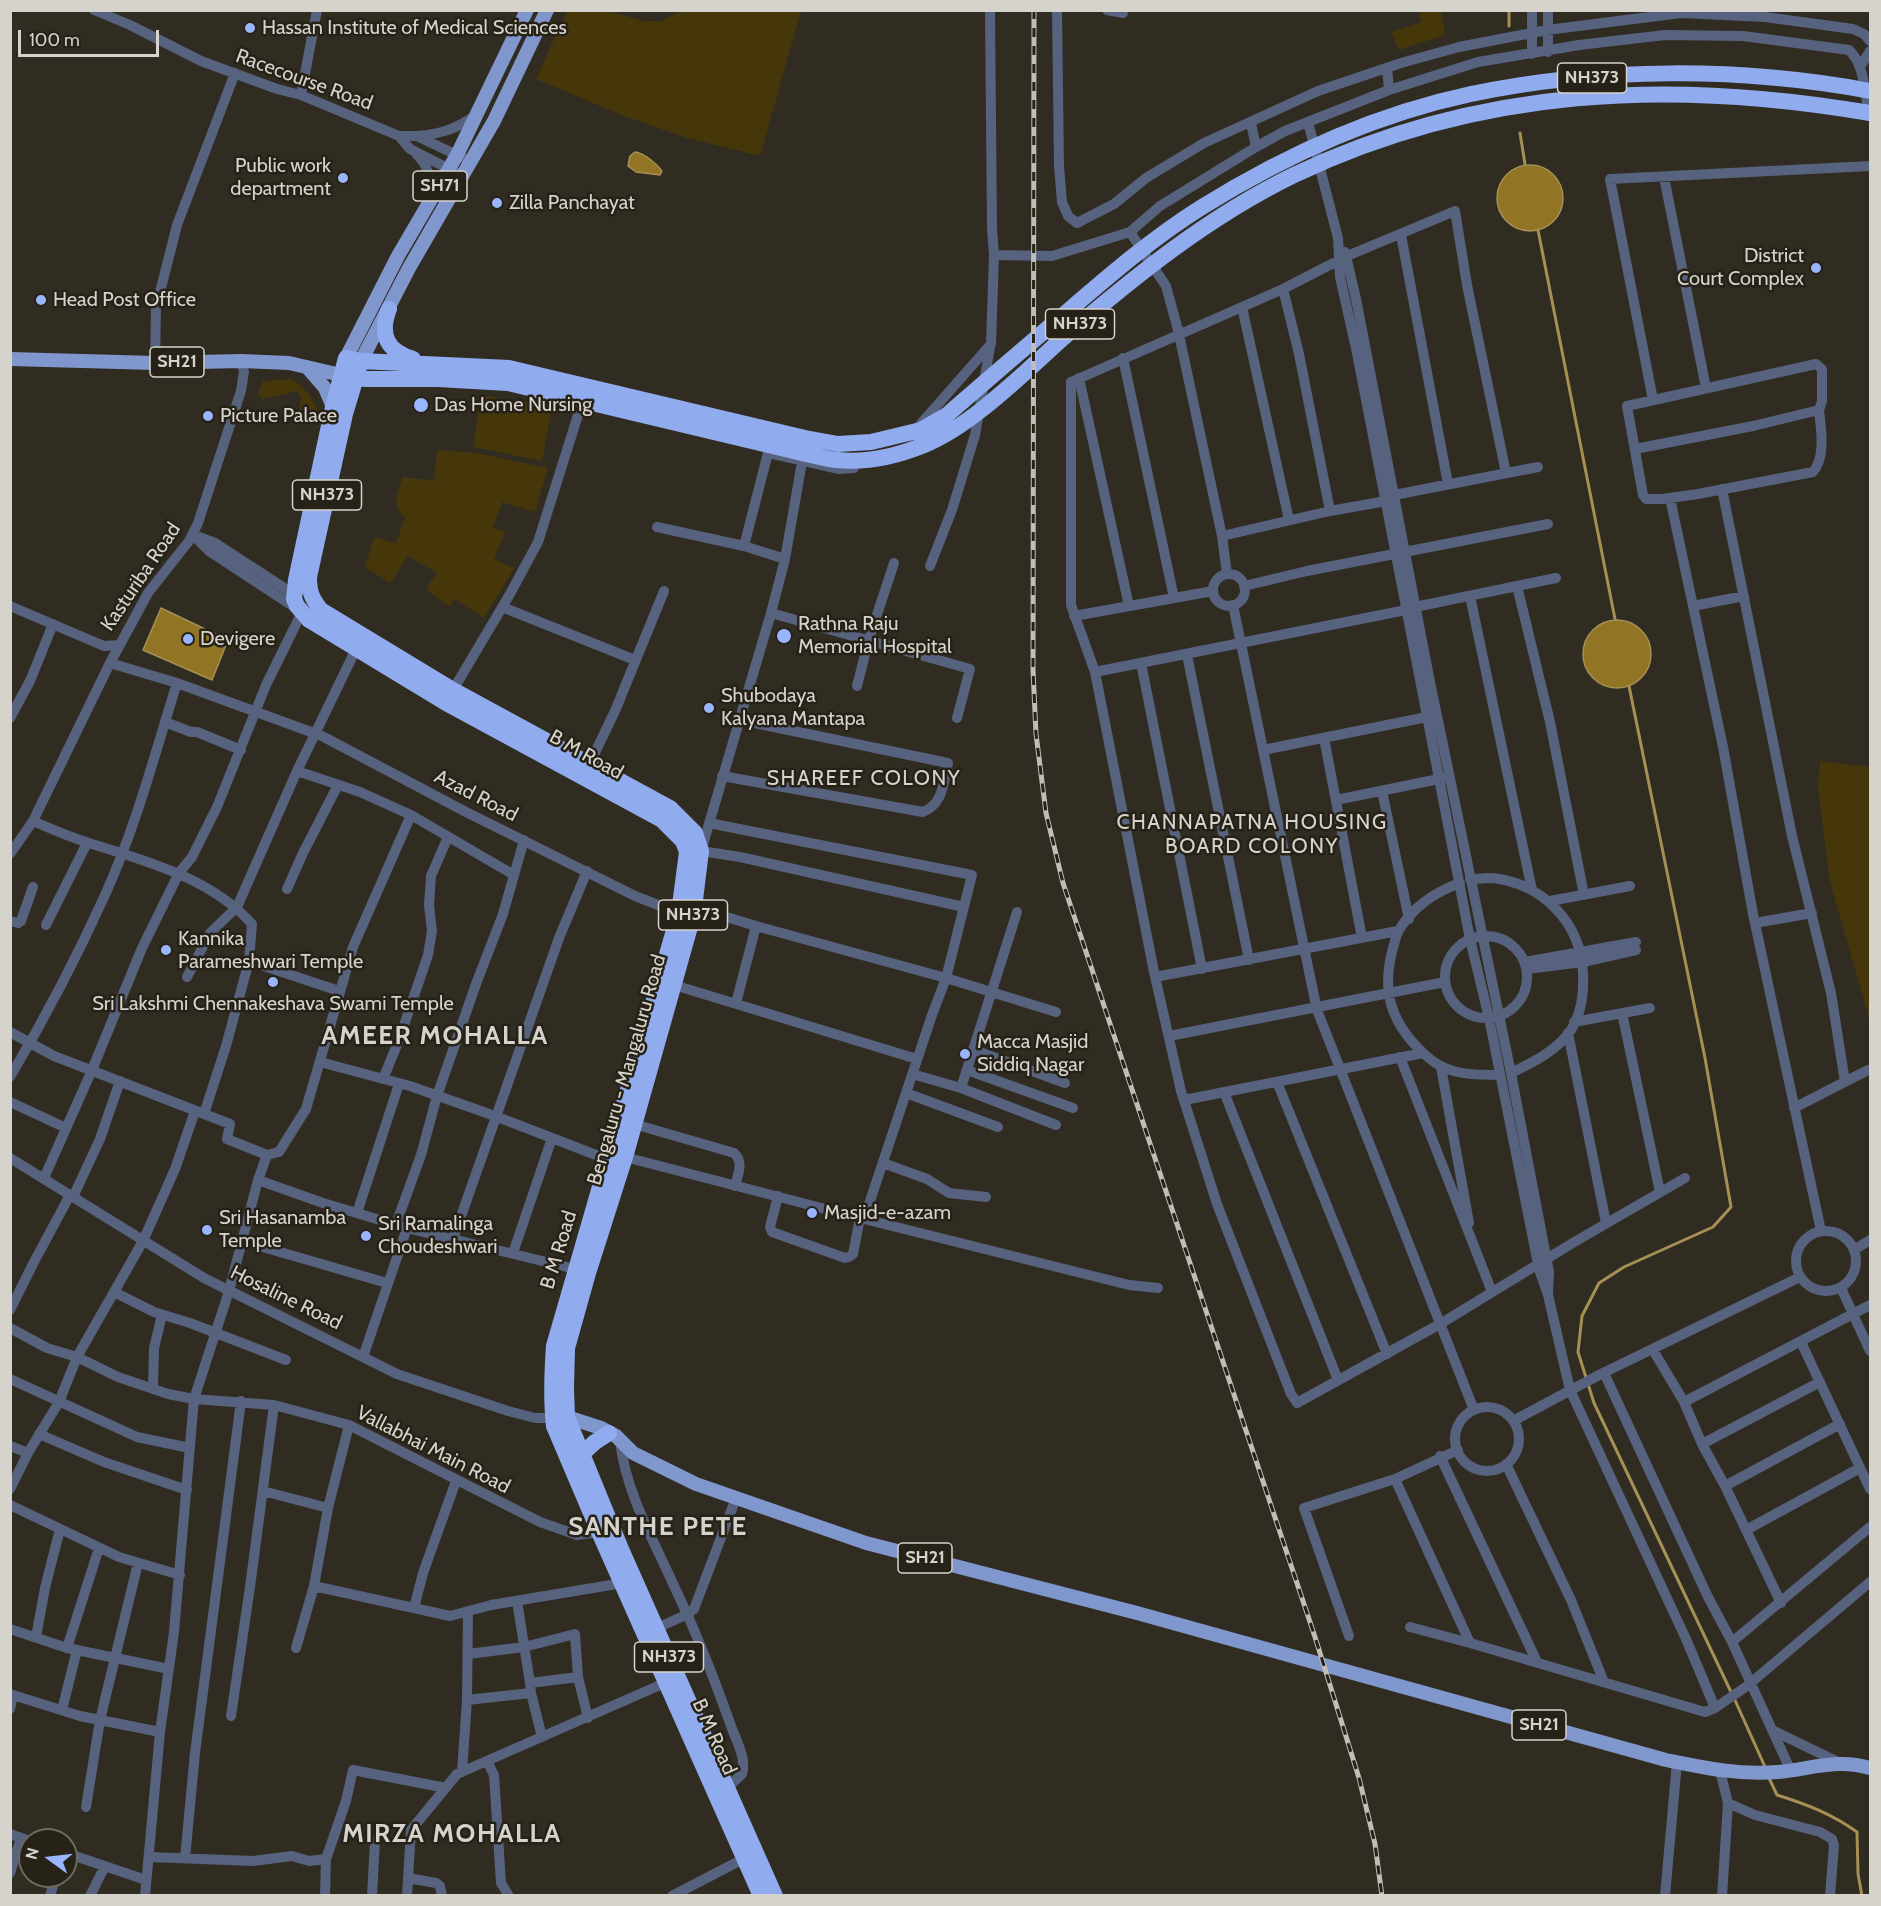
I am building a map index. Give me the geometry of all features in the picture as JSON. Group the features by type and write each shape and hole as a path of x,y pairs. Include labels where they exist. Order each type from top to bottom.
{"highway":[{"name":"NH373","path":"354,359 509,368 805,438 838,444 871,442 921,430 947,415 1142,249 1202,207 1305,151 1399,114 1470,94 1522,85 1599,77 1740,75 1867,85"},
{"name":"NH373","path":"348,377 508,383 837,460 880,457 926,445 955,429 1153,263 1214,220 1292,176 1377,141 1458,116 1524,103 1627,93 1708,94 1796,102 1870,113"},
{"path":"389,309 384,322 389,344 403,356 431,363"},
{"name":"SH71","path":"348,377 354,359"},
{"name":"NH373","path":"348,377 333,407 294,595 297,606 308,611 321,610 453,690 589,765 643,802 670,808 695,833 701,851"},
{"name":"NH373","path":"308,611 309,577 345,414 348,377"},
{"name":"B M Road","path":"308,611 356,649 446,703 643,802 683,841 687,852 687,910 617,1158 582,1271"},
{"name":"Bengaluru - Mangaluru Road","path":"617,1158 634,1124 674,985 687,910 701,851"},
{"name":"NH373","path":"582,1271 567,1348 566,1388 560,1417 582,1454 621,1549 775,1896"},
{"name":"B M Road","path":"560,1417 554,1426 761,1896"},
{"path":"582,1454 595,1442 615,1437"}],"main road":[{"name":"SH71","path":"354,359 398,256 457,155 527,10"},
{"name":"SH71","path":"354,359 389,309 494,121 547,10"},
{"name":"SH21","path":"10,359 155,363 241,361 289,363 348,377"},
{"path":"306,366 325,388 333,407"},
{"name":"SH21","path":"560,1417 601,1428 633,1453 696,1484 866,1542 1137,1613 1677,1762 1722,1771 1785,1770 1838,1762 1870,1768"}],"street":[{"name":"Racecourse Road","path":"94,10 130,25 201,61 277,89 301,95 399,136 410,149 450,168 463,177"},
{"path":"301,95 317,10"},
{"path":"930,566 952,510 975,435 991,344 994,255 990,10"},
{"path":"1057,10 1059,166 1062,202 1068,216 1077,224 1114,204 1146,178 1204,143 1318,91 1459,47 1547,30 1681,13 1765,17 1853,29 1864,34 1870,42"},
{"path":"1107,10 1123,14"},
{"path":"1532,10 1532,54"},
{"path":"1548,10 1548,52"},
{"path":"994,255 1052,256 1130,232 1160,206 1285,131 1389,90 1478,62 1579,45 1665,35 1743,36 1849,50 1855,56 1867,85 1870,113"},
{"path":"1860,67 1870,51"},
{"path":"1387,68 1389,90"},
{"path":"155,363 156,308 177,225 235,73"},
{"path":"399,136 438,134 456,128 476,116"},
{"path":"1308,122 1343,258 1340,277 1390,498 1465,881 1482,936 1500,1075 1542,1261 1549,1272 1548,1295 1574,1388 1686,1639 1710,1710"},
{"path":"1251,123 1256,147"},
{"path":"417,136 471,162"},
{"path":"410,149 425,163 430,182 428,206"},
{"path":"1653,400 1610,179 1870,166"},
{"path":"1664,177 1706,388"},
{"path":"1506,473 1467,285 1455,211 1343,258 1283,289 1071,382 1071,605 1095,672 1155,977 1184,1100 1218,1204 1291,1394 1297,1403 1440,1324 1542,1261 1685,1178"},
{"path":"1130,232 1166,286 1179,333 1222,536 1227,574"},
{"path":"1401,234 1448,484"},
{"path":"1283,289 1299,354 1330,511"},
{"path":"1242,307 1288,520"},
{"path":"744,546 768,453 838,469 883,465 991,344"},
{"path":"1124,358 1174,598"},
{"name":"Kasturiba Road","path":"10,606 104,646 119,645 148,593 193,535 241,391 244,372 241,361"},
{"path":"1816,364 1822,369 1821,440 1818,466 1813,472 1670,498 1646,499 1643,495 1627,406 1653,400 1816,364"},
{"path":"1079,378 1129,606"},
{"path":"1635,449 1753,426 1820,410"},
{"path":"453,690 538,542 578,415"},
{"path":"802,462 785,559 771,613 701,851 740,857 964,907"},
{"path":"1222,536 1448,484 1538,467"},
{"path":"1722,489 1792,836 1831,993 1845,1082"},
{"path":"1670,498 1723,747 1755,923 1821,1231"},
{"path":"1244,586 1400,552 1548,524"},
{"path":"657,528 744,546 785,559"},
{"path":"44,1179 142,948 179,873 192,857 217,807 255,711 308,611 209,550 193,535"},
{"path":"193,535 214,543 294,595"},
{"path":"857,687 869,639 894,563"},
{"path":"1227,574 1236,576 1244,586 1243,596 1233,605 1220,603 1213,591 1218,578 1227,574"},
{"path":"1095,672 1242,644 1556,578"},
{"path":"1517,586 1550,722 1584,895"},
{"path":"589,765 615,711 664,591"},
{"path":"1074,616 1213,591"},
{"path":"1470,596 1532,890"},
{"path":"1693,606 1744,596"},
{"path":"1233,605 1317,1010 1474,1410"},
{"path":"502,607 635,660"},
{"path":"1411,609 1427,717 1444,778"},
{"path":"771,613 970,669 957,718"},
{"path":"10,718 30,681 53,624"},
{"path":"11,853 33,822 119,645"},
{"path":"187,977 210,933 237,907 314,734 356,649"},
{"path":"1187,655 1249,960"},
{"name":"Azad Road","path":"110,663 177,683 322,736 635,896 756,926 946,978 1056,1012"},
{"path":"1141,663 1202,969"},
{"path":"10,1077 44,1019 106,893 122,852 177,683"},
{"path":"1263,750 1427,717"},
{"path":"722,776 922,812 937,804 940,795 948,763 740,720"},
{"path":"165,722 241,750"},
{"path":"1324,738 1362,938"},
{"path":"297,771 360,792 411,815 514,875"},
{"path":"1336,800 1444,778"},
{"path":"287,889 338,785"},
{"path":"1382,791 1408,919"},
{"path":"10,1032 54,1056 230,1124 227,1139 267,1155 279,1152 306,1109 353,947 411,815"},
{"path":"10,1489 28,1453 59,1402 77,1358 143,1241 175,1169 226,1046 249,961 252,924 237,907 179,873 122,852 87,843 33,822"},
{"path":"709,823 972,875 946,978 862,1218 853,1254 845,1258 772,1232 770,1227 778,1196"},
{"path":"383,1080 428,955 432,931 429,905 431,876 448,837"},
{"path":"363,1357 387,1283 437,1096 503,914 524,840"},
{"path":"46,925 87,843"},
{"path":"453,1239 559,938 587,871"},
{"path":"1500,1075 1483,1075 1441,1067 1423,1053 1402,1029 1389,997 1388,964 1398,931 1426,899 1465,881 1492,878 1532,890 1550,902 1567,922 1578,940 1584,984 1580,1010 1574,1022 1568,1033 1544,1055 1511,1072"},
{"path":"1465,881 1470,939 1511,1072 1542,1261"},
{"path":"10,921 18,923 21,921 33,886"},
{"path":"1550,902 1630,886"},
{"path":"961,1088 1017,912"},
{"path":"1755,923 1812,913"},
{"path":"736,1003 756,926"},
{"path":"1155,977 1398,931"},
{"path":"1496,936 1508,942 1518,951 1526,966 1527,981 1518,1003 1509,1011 1493,1018 1470,1016 1462,1011 1455,1005 1446,985 1448,961 1461,944 1470,939 1496,936"},
{"path":"1526,966 1636,946"},
{"path":"249,961 339,991"},
{"path":"674,985 917,1059"},
{"path":"1170,1039 1446,985"},
{"path":"1574,1022 1650,1008"},
{"path":"1622,1013 1660,1192"},
{"path":"1568,1033 1606,1223"},
{"path":"974,1050 1065,1083"},
{"path":"1184,1100 1423,1053"},
{"path":"1400,1057 1492,1292"},
{"path":"320,1062 437,1096 552,1138 617,1158 778,1196 1129,1285 1158,1288"},
{"path":"1441,1067 1474,1246"},
{"path":"967,1070 1073,1108"},
{"path":"1794,1108 1868,1070"},
{"path":"912,1074 961,1088 1056,1125"},
{"path":"10,1310 100,1139 120,1081"},
{"path":"1277,1082 1386,1353"},
{"path":"357,1213 399,1084"},
{"path":"1224,1092 1338,1380"},
{"path":"906,1093 998,1127"},
{"path":"10,1102 66,1128"},
{"path":"634,1124 734,1153 739,1157 741,1164 735,1186"},
{"path":"513,1253 552,1138"},
{"path":"145,1896 160,1732 180,1575 194,1399 229,1291 258,1180 267,1155"},
{"name":"Hosaline Road","path":"10,1158 204,1278 397,1374 508,1412 535,1418 560,1417"},
{"path":"883,1163 927,1179 945,1192 986,1197"},
{"path":"258,1180 401,1226 582,1271"},
{"path":"1821,1231 1841,1235 1854,1250 1855,1267 1848,1282 1832,1291 1814,1289 1800,1277 1796,1268 1798,1248 1812,1234 1821,1231"},
{"path":"1854,1250 1870,1240"},
{"path":"242,1242 387,1283"},
{"path":"1513,1421 1603,1373 1800,1277"},
{"path":"1841,1288 1870,1351"},
{"path":"114,1292 162,1315 286,1360"},
{"path":"1684,1402 1870,1305"},
{"path":"153,1388 154,1348 162,1315"},
{"name":"Vallabhai Main Road","path":"10,1328 47,1348 77,1358 118,1377 153,1388 194,1399 274,1405 349,1425 540,1522 577,1535 599,1532"},
{"path":"1801,1342 1870,1489"},
{"path":"1653,1350 1684,1402 1702,1444 1725,1486 1781,1603"},
{"path":"1603,1373 1708,1597 1732,1642 1748,1684 1772,1730 1785,1770"},
{"path":"10,1379 137,1437 190,1448"},
{"path":"1702,1444 1820,1382"},
{"path":"184,1858 195,1753 241,1401"},
{"path":"231,1716 274,1405"},
{"path":"1491,1407 1500,1409 1513,1421 1517,1430 1517,1449 1506,1464 1488,1471 1469,1465 1458,1450 1456,1431 1466,1415 1474,1410 1491,1407"},
{"path":"297,1648 314,1586 328,1508 349,1425"},
{"path":"1725,1486 1840,1425"},
{"path":"39,1434 104,1462 187,1490"},
{"path":"615,1437 634,1498 688,1614 716,1683 744,1763 742,1773 728,1788"},
{"path":"10,1446 28,1453"},
{"path":"1349,1636 1304,1508 1395,1479 1440,1456 1458,1450"},
{"path":"1440,1456 1537,1662"},
{"path":"1506,1464 1571,1600 1604,1682"},
{"path":"1746,1530 1860,1468"},
{"path":"1395,1479 1470,1643"},
{"path":"414,1608 423,1573 456,1481"},
{"path":"263,1491 328,1508"},
{"path":"657,1628 694,1609 736,1497"},
{"path":"10,1505 119,1557 180,1575"},
{"path":"1732,1642 1870,1527"},
{"path":"36,1637 45,1588 60,1529"},
{"path":"62,1710 72,1649 99,1548"},
{"path":"86,1807 100,1720 138,1563"},
{"path":"314,1586 450,1616 517,1600 623,1582"},
{"path":"1410,1627 1710,1710 1748,1684 1870,1582"},
{"path":"517,1600 530,1688 542,1737"},
{"path":"462,1772 467,1700 468,1611"},
{"path":"10,1629 72,1649 169,1669"},
{"path":"468,1654 524,1647 575,1634 578,1677 588,1718"},
{"path":"467,1700 578,1677"},
{"path":"407,1896 411,1830 457,1774 667,1682"},
{"path":"10,1709 12,1695 100,1720 160,1732"},
{"path":"1772,1730 1838,1762"},
{"path":"487,1761 494,1775 501,1883 509,1896"},
{"path":"1665,1896 1677,1762"},
{"path":"325,1896 326,1859 346,1801 353,1770 446,1788"},
{"path":"1722,1771 1728,1803 1722,1896"},
{"path":"1728,1803 1755,1815 1820,1832 1832,1839 1834,1845 1830,1896"},
{"path":"372,1896 375,1840"},
{"path":"10,1874 18,1848"},
{"path":"148,1857 253,1861 292,1856 309,1861 326,1859"},
{"path":"78,1857 146,1880"},
{"path":"672,1896 745,1858"},
{"path":"90,1896 105,1866"},
{"path":"408,1878 440,1886 442,1896"}],"shaded area":[{"path":"567,11 608,11 644,21 662,21 680,11 801,11 760,156 687,138 624,116 536,79"},
{"path":"1419,11 1441,11 1445,35 1399,50 1391,32 1421,22"},
{"path":"635,152 654,162 662,171 660,175 636,172 628,166 630,156"},
{"path":"1523,165 1537,165 1549,170 1558,179 1563,198 1561,211 1554,222 1537,231 1523,231 1511,226 1502,217 1497,205 1497,191 1502,179 1511,170"},
{"path":"292,379 308,394 319,413 299,410 301,396 297,391 262,399 258,394 263,381"},
{"path":"481,395 552,406 542,461 473,447"},
{"path":"437,450 477,453 548,468 535,512 502,502 493,528 505,532 494,559 514,568 484,618 455,599 450,607 429,592 427,587 437,573 408,556 390,583 365,567 374,537 396,543 405,517 396,503 403,477 434,481"},
{"path":"161,608 228,640 212,680 143,650"},
{"path":"1617,620 1630,623 1641,630 1648,641 1651,654 1648,667 1641,678 1630,685 1617,688 1604,685 1593,678 1586,667 1583,654 1586,641 1593,630 1604,623"},
{"path":"1820,761 1870,767 1870,1021 1830,882 1818,786"}],"waterway":[{"path":"1509,10 1509,26"},
{"path":"1520,133 1525,164"},
{"path":"1538,230 1615,619"},
{"path":"1629,686 1705,1058 1731,1207 1713,1227 1624,1267 1599,1283 1582,1316 1578,1352 1594,1403 1731,1692"},
{"path":"1734,1698 1766,1769"},
{"path":"1769,1778 1777,1795 1819,1810 1857,1832 1858,1874 1862,1896"}],"railway":[{"path":"1034,10 1033,670 1036,734 1046,813 1063,883 1315,1637 1359,1778 1375,1844 1382,1896"}],"place":[{"name":"Hassan Institute of Medical Sciences","path":"250,28"},
{"name":"Public work department","path":"343,178"},
{"name":"Zilla Panchayat","path":"497,203"},
{"name":"District Court Complex","path":"1816,268"},
{"name":"Head Post Office","path":"41,300"},
{"name":"Das Home Nursing","path":"421,405"},
{"name":"Picture Palace","path":"208,416"},
{"name":"Rathna Raju Memorial Hospital","path":"784,636"},
{"name":"Devigere","path":"188,639"},
{"name":"Shubodaya Kalyana Mantapa","path":"709,708"},
{"name":"Kannika Parameshwari Temple","path":"166,950"},
{"name":"Sri Lakshmi Chennakeshava Swami Temple","path":"273,982"},
{"name":"Macca Masjid Siddiq Nagar","path":"965,1054"},
{"name":"Masjid-e-azam","path":"812,1213"},
{"name":"Sri Hasanamba Temple","path":"207,1230"},
{"name":"Sri Ramalinga Choudeshwari","path":"366,1236"}],"district":[{"name":"SHAREEF COLONY","path":"864,779"},
{"name":"CHANNAPATNA HOUSING BOARD COLONY","path":"1252,835"},
{"name":"AMEER MOHALLA","path":"435,1036"},
{"name":"SANTHE PETE","path":"658,1527"},
{"name":"MIRZA MOHALLA","path":"452,1834"}]}
